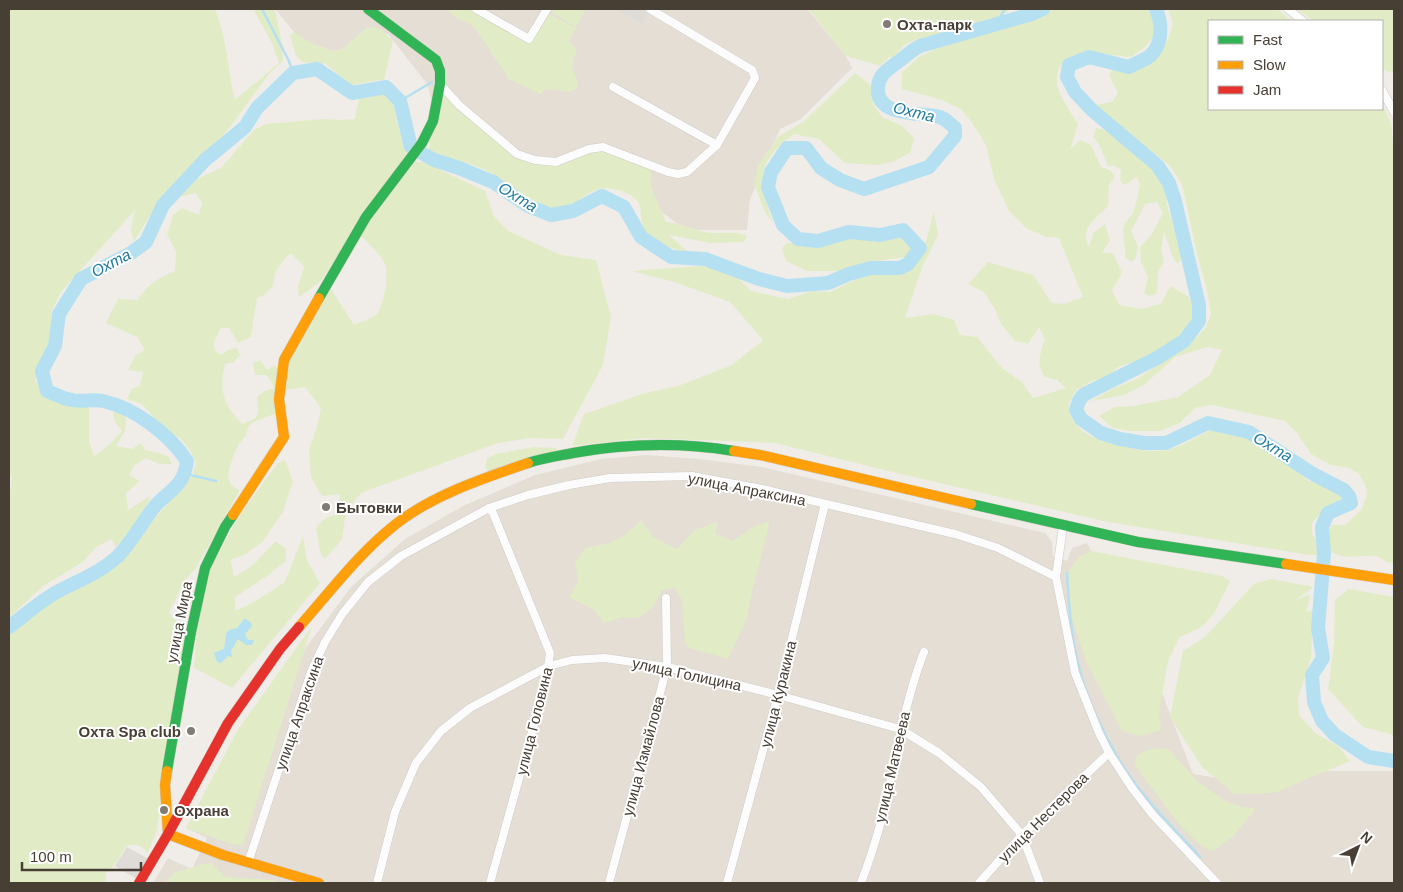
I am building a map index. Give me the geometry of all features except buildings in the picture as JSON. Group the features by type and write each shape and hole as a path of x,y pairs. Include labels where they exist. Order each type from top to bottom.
{"street":[{"path":"368,9 424,49 436,60 440,71 440,84 459,106 517,154 535,160 556,162 589,149 603,147 668,172 678,174 687,172 717,144 756,78 752,70 650,9"},
{"path":"476,9 529,39 547,9"},
{"path":"1288,9 1301,20"},
{"name":"улица Мира","path":"168,834 165,785 191,632 205,568 225,527 284,437 279,399 284,360 361,224 422,143 433,121 440,84"},
{"path":"613,87 717,144"},
{"path":"1383,92 1394,112"},
{"path":"138,883 168,834 228,723 280,649 365,550 397,523 438,499 481,479 537,460 602,448 647,444 702,446 760,455 1138,542 1394,580"},
{"name":"улица Апраксина","path":"248,863 311,672 325,642 343,613 368,582 401,556 489,508 528,495 610,478 692,476 728,482 956,534 998,548 1056,577"},
{"name":"улица Куракина","path":"727,883 778,695 825,504"},
{"name":"улица Головина","path":"489,508 493,513 550,653 549,666 490,883"},
{"path":"1063,526 1056,577 1075,673 1099,733 1109,753 1132,788 1153,815 1217,883"},
{"name":"улица Измайлова","path":"610,883 667,667 666,598"},
{"name":"улица Матвеева","path":"861,883 882,816 900,729 913,681 924,652"},
{"name":"улица Голицина","path":"377,883 395,812 416,763 440,731 470,708 549,666 572,660 605,658 667,667 900,729 939,752 981,787 1022,835 1040,883"},
{"name":"улица Нестерова","path":"979,883 1022,835 1109,753"},
{"path":"168,834 248,863 319,883"}],"shaded area":[{"path":"275,9 805,9 809,11 846,56 852,68 801,119 780,129 750,199 747,230 686,230 624,184 537,195 434,113 428,85 388,34 367,28 341,50 330,51 323,47 297,43 294,32"},
{"path":"615,9 643,9 649,12 642,24"},
{"path":"646,455 762,467 1045,533 1052,542 1053,556 1067,561 1072,548 1087,543 1153,669 1193,774 1279,788 1323,771 1394,771 1394,883 153,883 168,858 192,869 207,838 186,828 241,735 351,587 405,539 463,506 535,475 601,459"},
{"path":"127,847 152,861 140,881 115,866"}],"green space":[{"path":"9,9 215,9 225,43 235,100 279,63 272,43 253,9 275,9 283,49 283,61 268,75 228,130 160,200 134,241 131,230 135,210 61,292 52,310 49,343 35,381 45,395 66,403 89,408 89,441 94,456 109,445 122,431 115,422 113,412 117,412 126,417 125,431 116,446 132,449 141,443 145,450 169,457 172,464 159,464 146,458 134,466 129,475 140,481 126,493 128,510 150,496 145,511 132,530 116,547 111,539 95,548 83,562 43,586 9,618 9,498 12,476 9,478"},
{"path":"445,9 476,9 529,39 538,24 542,26 549,14 576,28 568,42 577,48 572,67 578,82 577,88 570,92 546,89 540,94 509,79 477,31 468,22 460,20"},
{"path":"552,9 581,9 585,11 576,27 551,12"},
{"name":"Охта-парк","path":"806,9 1011,9 1000,17 984,20 969,27 914,40 903,46 894,57 889,57 880,66 846,56 810,11"},
{"path":"1054,9 1154,10 1159,30 1145,47 1131,57 1085,54 1074,57 1065,62 1059,70 1057,82 1062,97 1078,124 1070,150 1080,140 1091,145 1101,167 1110,170 1115,176 1109,186 1108,206 1091,224 1086,234 1086,240 1089,247 1093,233 1105,224 1110,240 1102,253 1113,253 1122,273 1112,290 1119,305 1141,309 1160,304 1171,286 1189,297 1195,310 1190,328 1177,342 1118,367 1111,375 1092,381 1081,388 1075,388 1077,389 1070,401 1069,407 1071,417 1081,430 1093,437 1142,450 1158,451 1172,448 1211,430 1249,439 1272,452 1309,481 1328,487 1342,495 1342,502 1321,513 1312,523 1312,534 1318,542 1319,555 1309,555 1103,521 775,443 644,438 572,446 584,414 645,393 678,386 732,365 763,340 730,302 674,282 631,271 700,266 731,271 751,291 788,299 812,291 830,292 873,271 901,272 924,249 934,211 938,235 922,268 905,318 934,314 954,320 960,335 977,337 1002,368 1022,382 1033,398 1066,388 1057,380 1045,377 1039,366 1041,350 1045,339 1039,327 1028,344 1015,341 1001,324 995,309 984,292 968,284 988,262 1033,275 1052,303 1064,304 1083,297 1059,238 1046,237 1026,228 1009,211 994,179 986,145 961,109 942,100 902,89 902,73 919,57 944,45 995,28 1030,20"},
{"path":"1168,9 1277,9 1291,20 1208,20 1208,110 1383,110 1383,106 1391,123 1394,152 1394,562 1389,563 1375,556 1342,556 1331,551 1326,546 1326,535 1332,525 1345,525 1361,510 1367,496 1366,487 1359,474 1350,468 1331,465 1311,454 1296,432 1285,421 1212,405 1195,408 1180,423 1160,431 1130,431 1113,428 1099,416 1114,407 1134,406 1178,397 1210,375 1222,350 1208,347 1175,357 1145,384 1124,395 1091,401 1114,388 1137,379 1192,341 1205,329 1211,314 1182,184 1170,166 1095,105 1112,102 1118,93 1109,75 1113,68 1132,72 1153,60 1168,39 1173,24"},
{"path":"1296,9 1394,9 1394,71 1389,72 1383,69 1383,20 1312,20"},
{"path":"375,27 382,30 393,41 384,80 353,85 345,81 326,64 302,62 296,55 290,35 294,32 314,45 331,51 341,50 367,28"},
{"path":"855,73 872,86 873,104 882,117 902,126 914,138 911,152 895,161 878,165 845,163 819,139 794,134 772,154 763,173 764,195 773,223 765,212 754,184 758,165 778,137 803,122"},
{"path":"440,84 517,154 556,162 603,147 651,166 651,187 666,222 705,232 742,234 747,236 744,242 711,243 669,235 688,252 670,248 658,243 648,235 643,224 639,203 635,198 621,191 607,188 599,189 565,207 550,208 533,200 485,170 427,151 431,144 427,142"},
{"path":"383,92 393,104 408,162 423,162 485,191 494,216 508,231 561,255 596,260 611,317 603,365 563,439 531,438 498,443 361,493 346,512 342,539 324,558 320,552 316,528 326,519 339,514 340,494 322,496 311,478 309,449 321,408 305,387 286,390 289,359 329,286 354,325 376,315 385,289 386,267 377,253 354,230 321,281 299,297 298,287 304,267 291,253 285,258 275,273 273,286 264,295 257,298 251,337 238,343 229,328 221,328 214,343 215,349 221,355 228,350 237,348 240,355 234,362 225,364 222,382 224,397 230,410 242,424 256,418 258,410 257,397 265,391 274,388 266,375 255,375 253,363 260,360 267,370 275,365 281,375 285,409 254,422 249,427 246,436 236,450 229,470 230,482 240,490 196,568 185,580 169,613 184,630 187,637 180,666 157,831 148,853 138,845 126,846 116,863 106,873 105,883 9,883 9,633 46,604 117,564 192,476 196,463 190,450 180,438 165,430 142,404 127,399 132,389 140,385 143,372 128,370 136,355 145,350 137,337 106,323 118,299 138,300 149,286 175,271 176,251 167,235 173,215 182,208 199,215 202,203 196,193 175,198 195,180 221,168 254,130 266,124 323,119 355,119 359,99"},
{"path":"1096,128 1110,131 1149,165 1159,176 1164,187 1168,210 1180,239 1183,257 1178,264 1174,260 1164,232 1161,249 1164,262 1158,272 1157,293 1149,296 1144,293 1148,277 1141,262 1140,247 1152,234 1163,213 1157,202 1145,204 1131,231 1138,247 1136,258 1132,262 1126,258 1123,232 1125,223 1134,213 1140,184 1136,177 1123,185 1120,179 1121,170 1115,166 1108,166 1100,146 1093,136"},
{"path":"902,237 910,240 916,246 911,254 906,257 877,261 838,271 807,271 786,261 782,248 787,243 809,245 850,238 885,240"},
{"path":"534,447 556,448 558,452 489,472 485,467 487,459 496,454"},
{"path":"283,460 286,462 293,481 283,512 262,542 246,554 231,560 234,577 252,566 276,541 286,549 286,561 235,597 235,611 254,602 285,582 303,536 307,560 320,583 232,688 194,668 197,629 210,569 239,516 278,463"},
{"path":"641,520 653,537 677,549 695,530 717,522 716,534 733,541 753,527 770,521 747,618 728,659 690,648 685,643 682,600 675,588 662,590 653,607 638,618 623,617 604,623 594,610 569,597 578,582 575,562 585,548 622,537"},
{"path":"1091,551 1222,576 1230,581 1213,615 1202,627 1180,637 1168,661 1159,712 1161,730 1140,736 1122,731 1086,661 1069,609 1067,573 1079,557"},
{"path":"1271,579 1314,587 1294,601 1310,594 1307,612 1313,610 1311,658 1298,698 1299,715 1315,733 1339,747 1350,761 1274,793 1235,794 1202,767 1170,717 1183,651 1205,637 1254,584"},
{"path":"1349,589 1394,597 1394,735 1363,727 1328,689 1334,644 1335,600"},
{"path":"312,626 243,845 232,844 186,828 237,731"},
{"path":"1164,748 1170,751 1198,782 1227,802 1242,807 1255,808 1234,835 1214,851 1205,848 1183,828 1136,766 1135,761 1139,754 1149,750"},
{"path":"212,863 225,877 273,880 282,883 165,882 174,873 202,864"}],"water":[{"path":"244,619 251,623 252,626 245,634 248,640 254,640 252,645 246,645 238,639 231,651 232,657 228,656 221,663 217,662 214,653 224,649 226,634 229,630 237,628"}],"waterway":[{"path":"262,9 289,61 293,73"},
{"path":"996,24 1005,9"},
{"name":"Охта","path":"9,627 55,593 96,572 118,556 155,506 180,482 187,461 161,432 139,416 103,401 80,401 63,398 47,391 42,371 55,346 59,314 81,279 131,253 146,242 163,205 205,160 245,127 257,108 293,73 317,69 352,93 386,87 400,101 411,147 434,160 493,182 528,206 551,215 573,211 602,196 624,207 641,237 671,257 705,259 759,279 787,286 828,283 849,274 871,268 900,268 908,264 920,248 903,230 880,235 849,232 818,241 798,239 783,225 768,187 771,172 787,148 806,148 821,168 840,180 864,189 929,167 955,136 955,128 939,117 890,108 883,103 879,96 878,87 881,76 920,46 1032,14 1043,9"},
{"name":"Охта","path":"1156,9 1160,33 1158,45 1151,55 1129,67 1089,57 1069,65 1067,77 1075,92 1092,110 1157,165 1169,183 1175,201 1199,305 1199,321 1184,341 1157,358 1083,395 1076,410 1081,419 1101,433 1120,439 1144,443 1166,443 1208,423 1249,432 1313,474 1344,490 1349,496 1351,503 1328,513 1322,527 1324,554 1318,628 1323,658 1312,675 1314,702 1322,721 1335,735 1368,757 1394,761"},
{"path":"400,101 432,82"},
{"path":"186,474 216,481"},
{"path":"1067,573 1074,647 1084,685 1096,715 1120,761 1137,786 1200,857"}],"traffic: fast":[{"path":"319,298 366,217 422,143 433,121 440,84 440,71 436,60 368,9"},
{"path":"528,463 545,458 614,447 674,445 734,451"},
{"path":"971,504 1138,542 1286,564"},
{"path":"167,771 191,632 205,568 233,515"}],"traffic: slow":[{"path":"233,515 284,437 279,399 284,360 319,298"},
{"path":"734,451 760,455 971,504"},
{"path":"299,627 357,560 396,524 442,496 528,463"},
{"path":"1286,564 1394,580"},
{"path":"167,771 165,785 168,834 223,855 319,883"}],"traffic: jam":[{"path":"139,883 168,834 228,723 280,649 299,627"}],"place":[{"name":"Охта-парк","path":"887,24"},
{"name":"Бытовки","path":"326,507"},
{"name":"Охта Spa club","path":"191,731"},
{"name":"Охрана","path":"164,810"}]}
